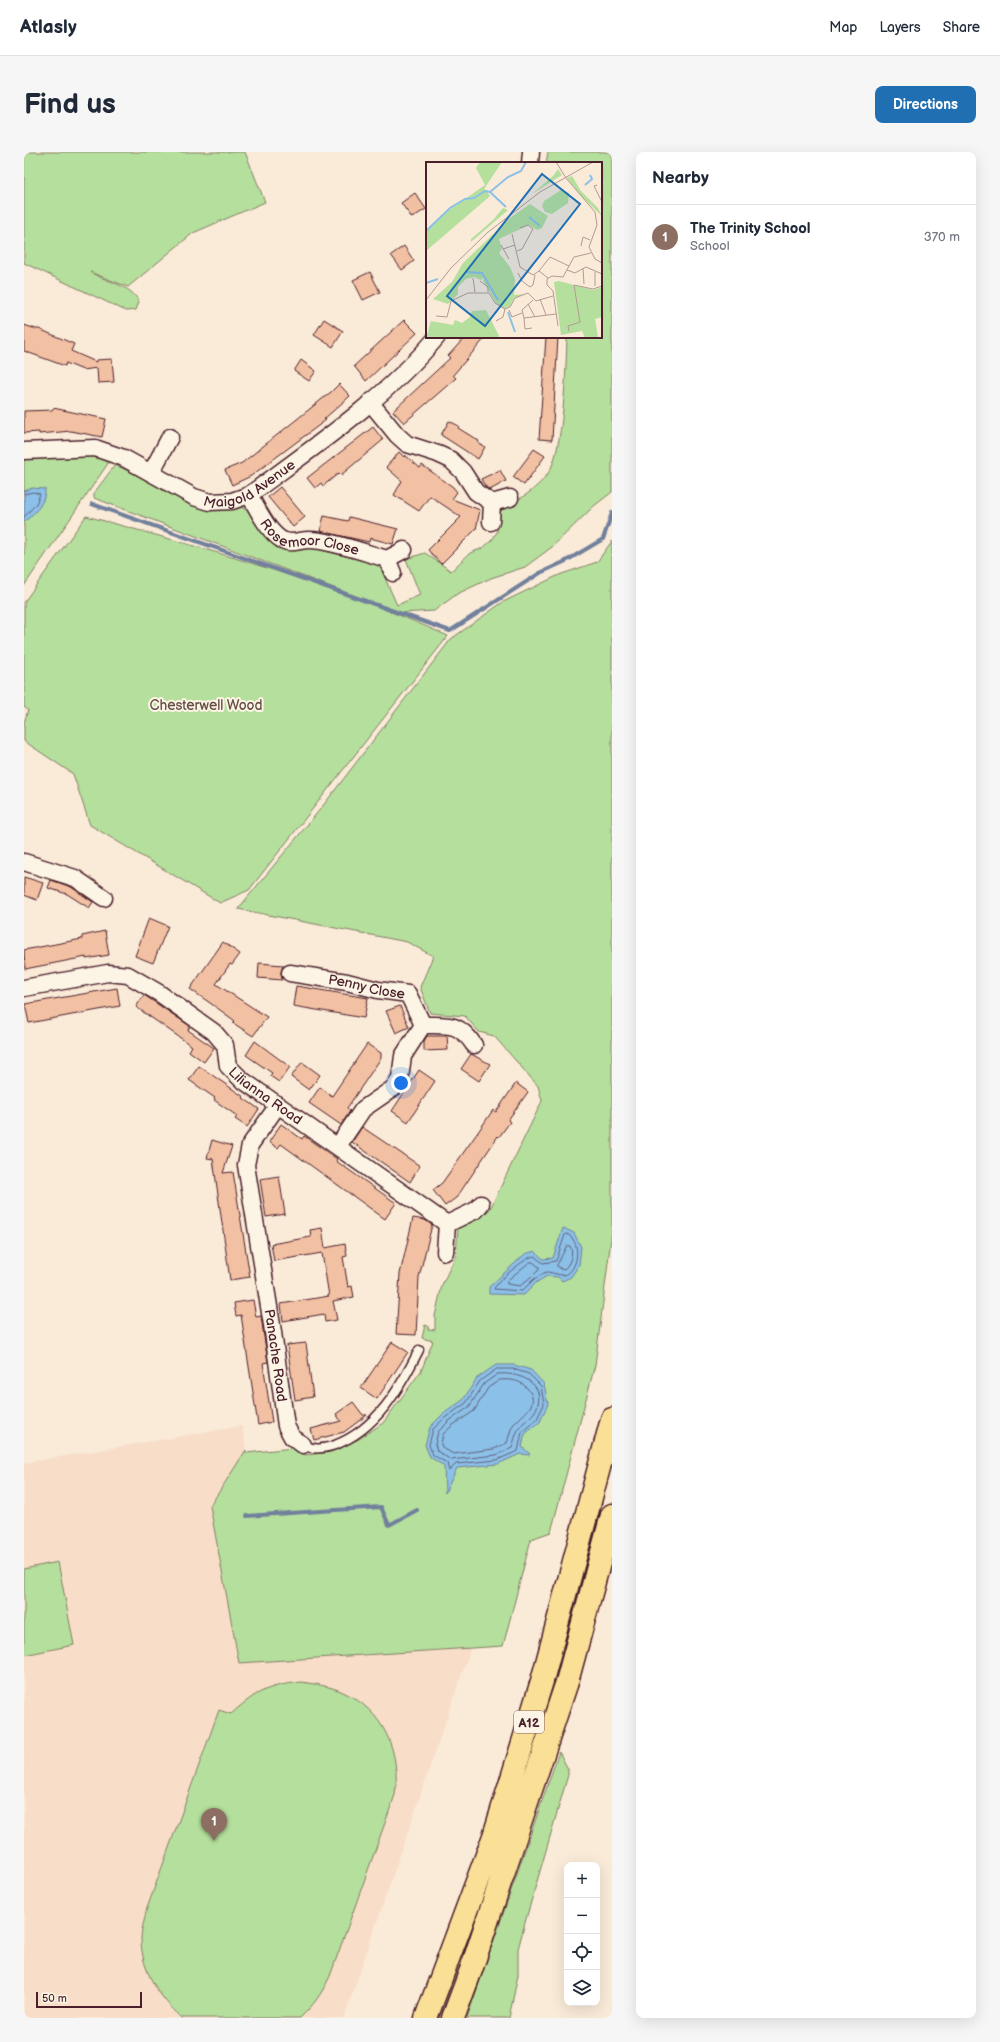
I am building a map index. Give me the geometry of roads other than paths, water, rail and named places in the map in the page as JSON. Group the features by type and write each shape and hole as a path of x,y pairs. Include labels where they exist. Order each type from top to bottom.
{"highway":[{"name":"A12","path":"426,2018 496,1829 542,1681 612,1419"},
{"name":"A12","path":"453,2018 474,1963 567,1682 612,1515"}],"street":[{"path":"530,162 531,152"},
{"name":"Maigold Avenue","path":"24,451 95,448 124,458 194,497 210,502 232,501 249,495 370,402 412,364 436,338"},
{"path":"370,402 397,436 407,444 451,460 463,472 476,492 492,504"},
{"path":"151,473 170,437"},
{"name":"Rosemoor Close","path":"249,495 270,529 280,539 288,542 309,540 342,546 390,566 404,550"},
{"path":"492,504 510,498"},
{"path":"491,522 492,504"},
{"path":"24,862 74,878 104,898"},
{"name":"Lilianna Road","path":"24,988 108,973 128,976 159,992 214,1032 225,1045 228,1066 240,1079 338,1146 447,1224"},
{"name":"Penny Close","path":"290,973 347,982 378,990 408,994 423,1025"},
{"path":"338,1146 363,1109 395,1087 400,1078 403,1056 423,1025 459,1028 467,1034 474,1045"},
{"name":"Panache Road","path":"278,1105 250,1145 246,1165 272,1325 286,1426 292,1437 303,1445"},
{"path":"445,1252 447,1224 476,1210 481,1204"}],"lane":[{"name":"Panache Road","path":"303,1445 313,1450 329,1447 347,1440 366,1428 380,1414 419,1350"}],"water":[{"path":"32,488 45,489 44,499 39,508 24,522 24,491"},
{"path":"563,1228 574,1233 581,1247 579,1265 571,1277 562,1281 558,1277 547,1276 537,1282 524,1295 489,1294 489,1287 525,1254 535,1251 543,1259 553,1258"},
{"path":"496,1365 514,1365 531,1370 544,1384 548,1404 540,1422 525,1434 522,1447 530,1454 520,1454 498,1464 457,1468 445,1493 444,1466 430,1457 425,1445 430,1427 443,1414 463,1400 477,1378"}],"waterway":[{"path":"92,504 450,631 540,573 566,561 603,539 612,513"},
{"path":"247,1516 381,1507 389,1525 417,1510"}],"place":[{"name":"The Trinity School","path":"214,1841"}],"park label":[{"name":"Chesterwell Wood","path":"206,705"}]}
